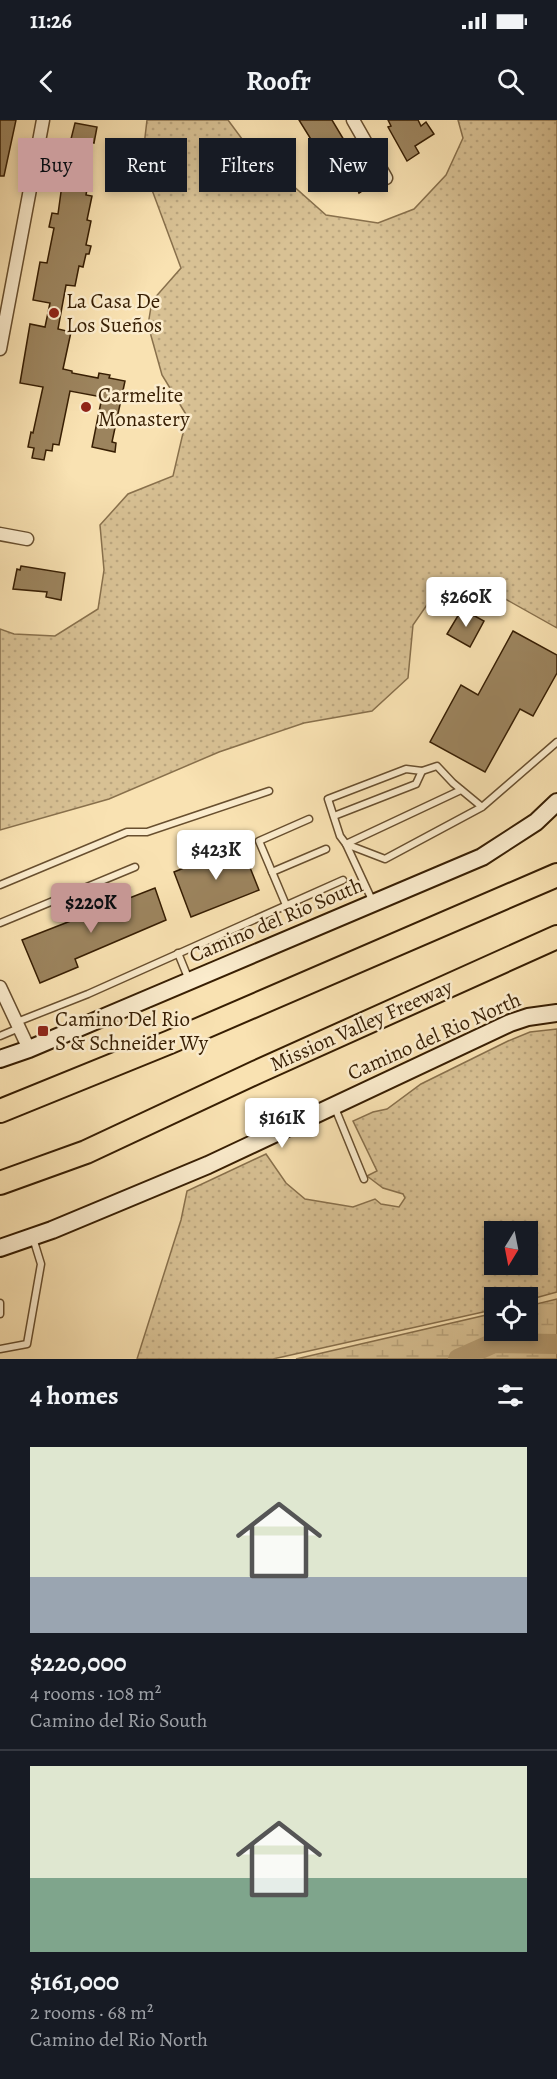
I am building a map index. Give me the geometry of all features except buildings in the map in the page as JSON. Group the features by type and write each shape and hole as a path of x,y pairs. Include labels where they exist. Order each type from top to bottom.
{"highway":[{"path":"0,1111 170,1042 557,875"},
{"name":"Mission Valley Freeway","path":"0,1183 86,1152 557,937"}],"street":[{"path":"0,349 43,120"},
{"path":"353,120 364,138"},
{"path":"0,534 27,539"},
{"name":"Camino del Rio South","path":"0,1059 29,1049 482,857 536,822 557,802"},
{"path":"0,987 29,1049"},
{"name":"Camino del Rio North","path":"0,1248 52,1230 208,1165 510,1023 528,1017 557,1013"}],"lane":[{"path":"346,844 385,860 482,807 557,742"},
{"path":"374,903 340,836 328,798 406,769 422,771 437,766 482,807"},
{"path":"334,816 416,784 422,771"},
{"path":"346,844 461,790"},
{"path":"0,885 127,832 147,832 269,791"},
{"path":"286,905 259,841 309,819"},
{"path":"272,872 326,849"},
{"path":"0,923 135,867"},
{"path":"0,1036 18,1025 343,880"},
{"path":"178,953 190,981"},
{"path":"333,1105 364,1179"},
{"path":"0,1349 27,1344 41,1264 32,1237"},
{"path":"0,1303 0,1314"}],"green space":[{"path":"147,120 228,120 241,138 199,138 199,192 296,192 296,188 326,215 378,223 414,209 446,175 463,138 458,120 557,120 557,628 500,596 442,583 413,625 408,678 372,711 304,723 219,752 109,799 0,830 0,629 14,634 55,636 98,609 104,570 100,525 128,494 173,476 187,416 162,375 148,325 152,301 181,268 153,192 187,192 187,138 145,138"},
{"path":"557,1029 557,1292 538,1297 538,1287 484,1287 484,1312 273,1359 137,1359 181,1220 187,1191 266,1154 286,1183 305,1199 353,1207 375,1199 381,1204 399,1207 405,1198 403,1194 383,1188 367,1176 377,1171 353,1121 373,1112 387,1109 421,1084 530,1032"},
{"path":"557,1299 557,1359 296,1359 484,1316 484,1341 538,1341 538,1304"}],"waterway":[{"path":"458,1359 494,1343 557,1344"}],"place":[{"name":"La Casa De Los Sueños","path":"54,313"},
{"name":"Carmelite Monastery","path":"86,407"},
{"name":"Camino Del Rio S & Schneider Wy","path":"43,1031"}]}
